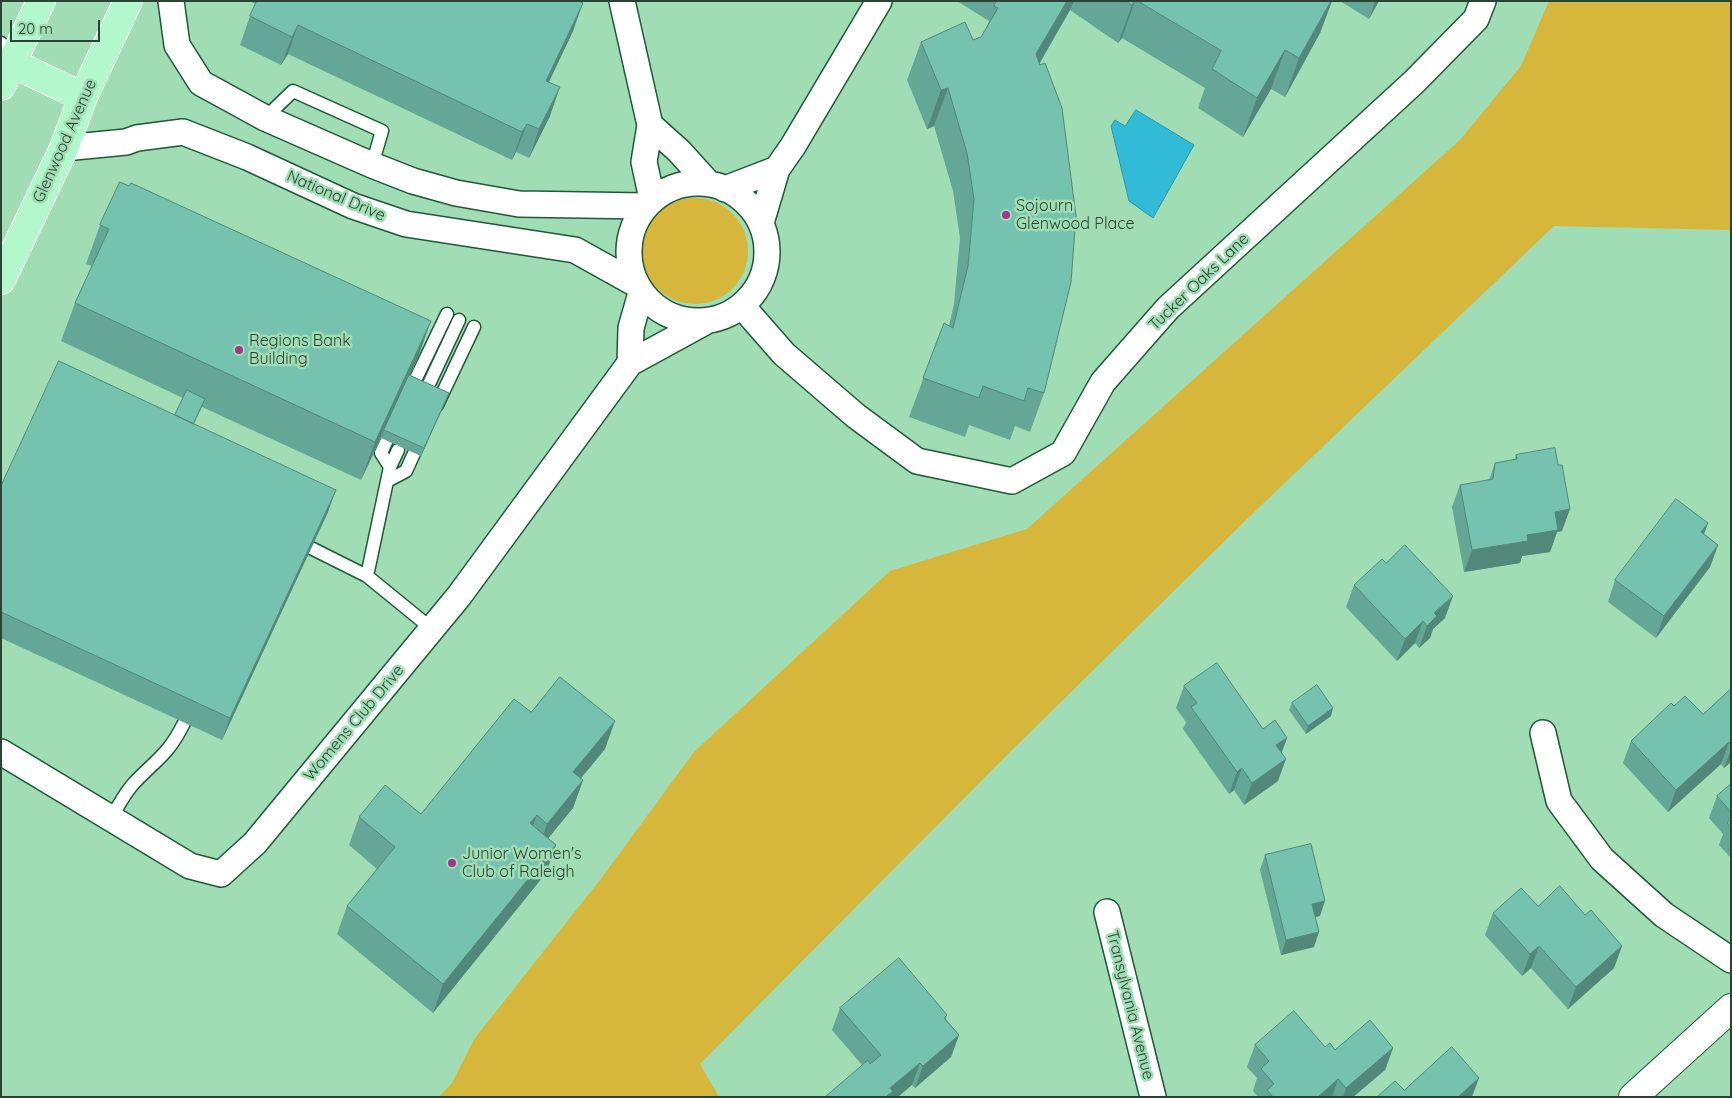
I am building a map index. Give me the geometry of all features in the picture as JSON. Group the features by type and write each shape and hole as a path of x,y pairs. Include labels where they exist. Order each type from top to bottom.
{"main road":[{"path":"41,1 4,64 83,97"},
{"name":"Glenwood Avenue","path":"1,280 64,148 83,97 128,1"}],"street":[{"path":"171,1 177,45 200,83 265,118 372,165 413,181 456,193 519,204 649,202"},
{"path":"622,1 650,125 644,162 649,202"},
{"path":"761,223 777,169 793,146 879,1"},
{"name":"Tucker Oaks Lane","path":"742,306 784,354 856,416 917,461 1012,481 1063,453 1104,382 1168,308 1414,82 1476,19 1483,1"},
{"path":"650,125 716,186 748,204 761,223 767,245 766,268 757,289 742,306 725,317 705,322 687,321 670,316 654,306 638,289 629,264 628,243 634,223 649,202 669,188 688,183 716,186 777,169"},
{"name":"National Drive","path":"64,148 126,142 137,138 183,132 247,157 353,206 406,224 575,250 638,289"},
{"path":"630,363 631,328 638,289"},
{"name":"Womens Club Drive","path":"1,752 190,866 221,874 255,843 459,596 630,363 705,322"},
{"path":"1543,733 1558,801 1602,859 1664,915 1731,960"},
{"name":"Transylvania Avenue","path":"1107,912 1153,1097"},
{"path":"1633,1097 1731,1008"}],"lane":[{"path":"265,118 293,90 382,131 372,165"},
{"path":"390,467 381,453 453,317 428,386"},
{"path":"387,481 406,471 474,327"},
{"path":"367,576 390,467 398,450"},
{"path":"311,548 367,576 432,629"},
{"path":"111,818 133,783 161,760 174,745 184,723"}],"shaded area":[{"path":"1549,1 1731,1 1731,230 1554,226 1246,520 1004,758 700,1064 719,1097 439,1097 452,1083 475,1038 600,880 694,752 890,571 1027,529 1460,140 1521,66"},
{"path":"695,198 715,202 733,213 744,231 748,251 744,271 733,289 715,300 695,304 675,300 657,289 646,271 642,251 646,231 657,213 675,202"}],"water":[{"path":"1136,110 1194,145 1153,218 1129,201 1111,126 1115,120 1125,126"}],"building":[{"path":"257,1 579,1 583,3 546,81 560,87 539,129 527,124 522,132 298,25 292,37 250,16"},
{"path":"997,1 1067,1 1036,54 1040,65 1045,63 1062,108 1076,216 1071,282 1044,393 1028,388 1024,401 983,386 979,398 923,378 944,323 953,328 968,266 974,199 967,153 948,88 941,90 921,42 965,22 973,40 981,37 998,8 994,6"},
{"path":"1127,1 1135,1 1132,5"},
{"path":"1138,1 1331,1 1299,58 1285,50 1257,98 1212,69 1221,51"},
{"name":"Regions Bank Building","path":"120,182 129,186 131,183 431,321 375,442 75,303 109,229 100,225"},
{"path":"59,361 336,490 230,718 1,612 1,486"},
{"path":"409,375 449,393 424,448 384,430"},
{"path":"187,390 205,399 193,424 175,415"},
{"path":"1555,448 1558,465 1562,465 1570,509 1555,512 1558,530 1527,535 1528,541 1472,550 1460,485 1493,479 1495,463 1517,459 1516,455"},
{"path":"1676,499 1708,523 1701,532 1718,545 1664,616 1615,580"},
{"path":"1405,545 1453,596 1434,613 1437,616 1427,626 1423,621 1405,639 1354,585 1382,559 1386,563"},
{"path":"1217,663 1263,729 1275,720 1287,738 1276,745 1286,759 1252,783 1242,768 1237,772 1191,707 1197,703 1184,686"},
{"name":"Junior Women's Club of Raleigh","path":"560,677 615,721 573,772 583,780 547,824 537,815 530,823 556,845 443,984 347,906 395,847 359,817 385,785 421,814 514,699 531,712"},
{"path":"1317,685 1333,708 1308,726 1292,703"},
{"path":"1731,689 1731,745 1729,742 1676,790 1631,741 1671,703 1674,706 1685,696 1703,714"},
{"path":"1731,784 1731,812 1717,796"},
{"path":"1311,844 1325,901 1312,904 1319,932 1286,940 1265,855"},
{"path":"1560,886 1585,915 1591,910 1622,946 1576,987 1539,946 1530,954 1493,913 1521,888 1538,906"},
{"path":"899,958 947,1015 944,1018 959,1035 923,1066 920,1063 890,1088 893,1091 886,1097 825,1097 868,1060 870,1064 881,1055 840,1008"},
{"path":"1294,1011 1325,1047 1330,1043 1335,1050 1370,1020 1393,1048 1346,1088 1338,1079 1318,1097 1273,1097 1267,1090 1274,1084 1261,1069 1269,1061 1255,1045"},
{"path":"1452,1047 1479,1078 1458,1097 1377,1097 1395,1081 1404,1090"}],"place":[{"name":"Sojourn Glenwood Place","path":"1006,215"},
{"name":"Regions Bank Building","path":"239,350"},
{"name":"Junior Women's Club of Raleigh","path":"452,863"}]}
